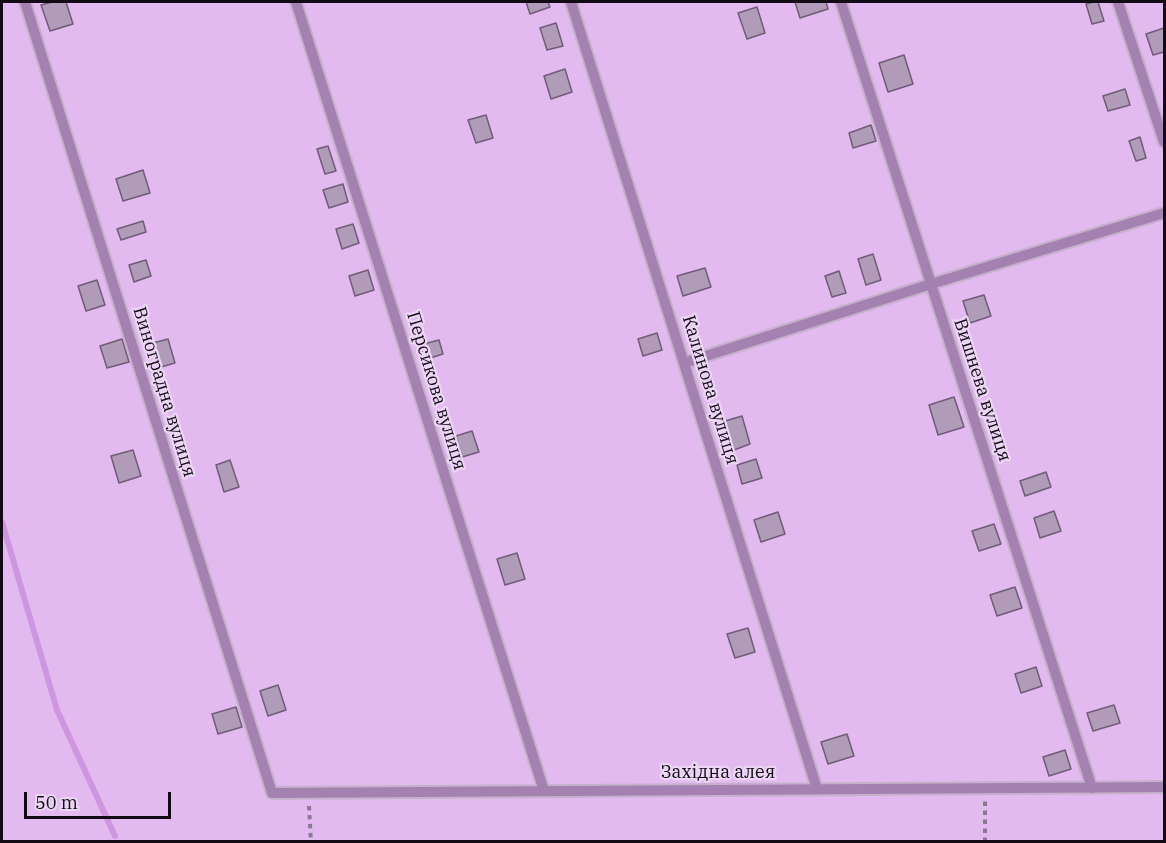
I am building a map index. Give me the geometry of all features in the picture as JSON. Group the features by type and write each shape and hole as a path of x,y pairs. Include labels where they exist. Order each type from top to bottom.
{"lane":[{"name":"Виноградна вулиця","path":"25,2 272,793"},
{"name":"Персикова вулиця","path":"296,2 544,791"},
{"name":"Калинова вулиця","path":"571,2 817,789"},
{"name":"Вишнева вулиця","path":"841,2 1092,788"},
{"path":"1118,2 1164,142"},
{"path":"684,363 1164,213"},
{"name":"Західна алея","path":"272,793 1164,787"}],"path":[{"path":"985,788 985,842"},
{"path":"308,793 311,842"}],"shaded area":[{"path":"2,2 1164,2 1164,841 2,842"}],"building":[{"path":"66,2 73,24 50,31 41,5"},
{"path":"526,2 548,2 550,7 530,14"},
{"path":"795,2 826,2 828,9 800,18"},
{"path":"1098,2 1104,21 1092,24 1086,4"},
{"path":"757,7 765,33 747,39 738,13"},
{"path":"556,23 563,46 547,50 540,28"},
{"path":"1164,28 1164,52 1153,55 1146,34"},
{"path":"904,55 913,84 888,92 879,63"},
{"path":"565,69 572,92 551,99 544,76"},
{"path":"1125,89 1130,105 1108,111 1103,96"},
{"path":"486,115 493,138 476,143 468,120"},
{"path":"871,125 876,141 853,148 849,133"},
{"path":"1140,137 1146,158 1136,161 1129,141"},
{"path":"328,146 336,171 325,174 317,149"},
{"path":"143,170 150,193 123,201 116,179"},
{"path":"343,184 348,202 329,208 323,190"},
{"path":"143,221 146,232 121,240 117,229"},
{"path":"353,224 359,243 342,249 336,229"},
{"path":"873,254 881,280 866,285 858,259"},
{"path":"146,260 151,276 134,282 129,265"},
{"path":"705,268 711,287 683,296 677,276"},
{"path":"368,270 374,290 355,296 349,276"},
{"path":"839,271 846,293 832,297 825,276"},
{"path":"97,280 105,305 86,311 78,286"},
{"path":"984,295 991,316 970,323 963,301"},
{"path":"657,333 662,350 643,356 638,339"},
{"path":"122,339 129,362 107,368 100,346"},
{"path":"168,339 175,363 161,367 153,343"},
{"path":"439,340 443,354 424,360 420,345"},
{"path":"954,397 964,427 938,435 929,405"},
{"path":"742,416 750,444 734,450 725,421"},
{"path":"472,431 479,452 462,457 456,436"},
{"path":"133,450 141,476 119,483 111,456"},
{"path":"756,459 762,478 742,484 737,465"},
{"path":"230,460 239,487 224,492 216,465"},
{"path":"1046,472 1051,487 1025,496 1020,481"},
{"path":"1054,511 1061,531 1040,538 1034,518"},
{"path":"778,512 785,534 761,542 754,520"},
{"path":"994,524 1001,544 979,551 972,531"},
{"path":"517,553 525,579 505,585 497,559"},
{"path":"1015,587 1022,608 997,616 990,595"},
{"path":"748,628 755,652 735,658 727,634"},
{"path":"1036,667 1042,686 1021,693 1015,674"},
{"path":"278,685 286,710 268,716 260,691"},
{"path":"1114,705 1120,723 1093,731 1087,713"},
{"path":"236,707 242,727 218,734 212,714"},
{"path":"847,734 854,756 828,764 821,742"},
{"path":"1065,750 1071,769 1049,776 1043,757"}],"waterway":[{"path":"2,522 57,710 115,836"}]}
